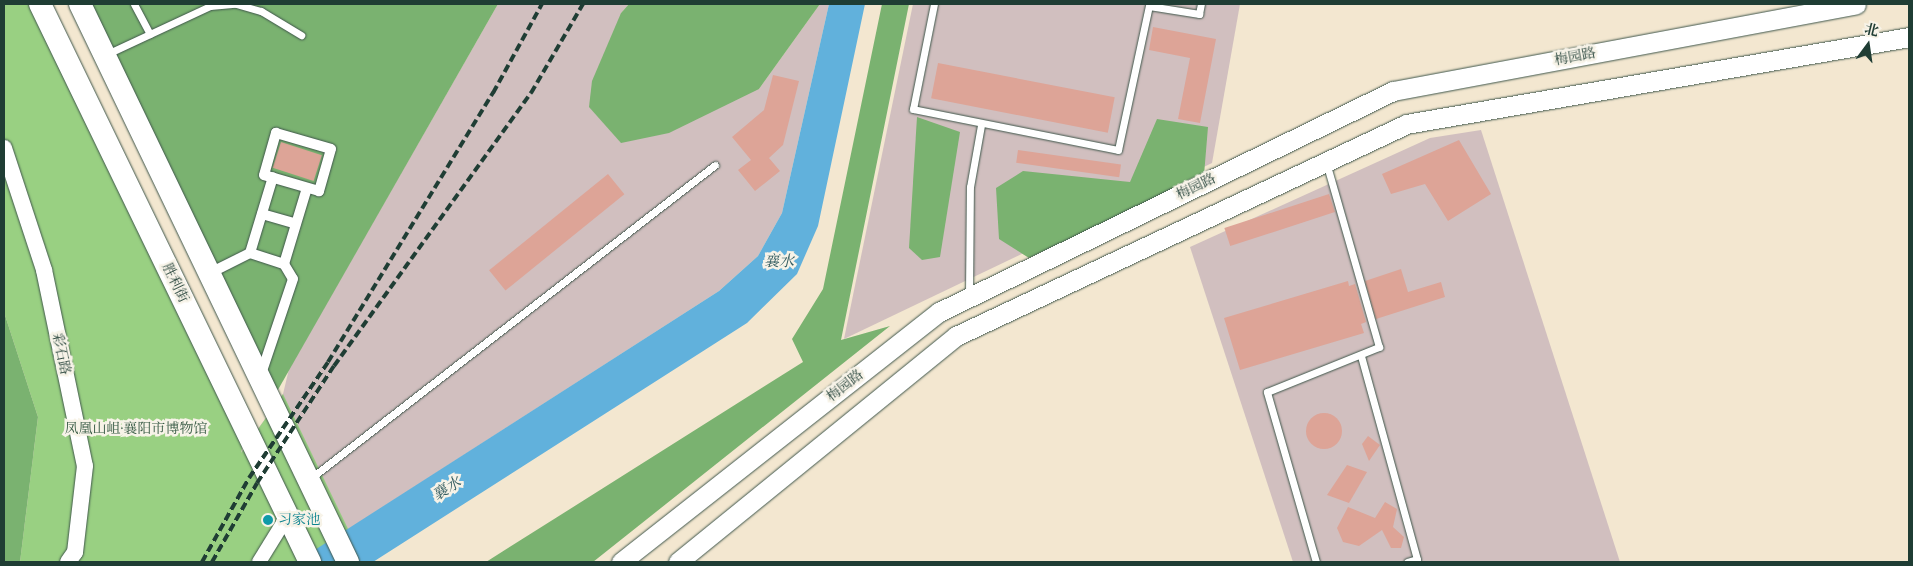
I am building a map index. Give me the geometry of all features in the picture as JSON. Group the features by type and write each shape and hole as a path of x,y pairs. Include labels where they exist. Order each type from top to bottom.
{"highway":[{"name":"胜利街","path":"40,4 310,562"},
{"path":"80,4 348,562"}],"main road":[{"name":"梅园路","path":"621,562 939,312 1393,91 1856,4"},
{"path":"678,562 956,336 1406,124 1909,37"}],"street":[{"path":"276,133 331,149 319,191 307,188 264,174 276,133"},
{"name":"彩石路","path":"4,148 44,270 85,466 74,552 68,562"},
{"path":"250,253 273,177"},
{"path":"284,264 307,188"},
{"path":"262,214 296,224"},
{"path":"210,273 250,253 284,264 293,280 260,378"},
{"path":"259,562 293,525"}],"lane":[{"path":"134,4 150,34"},
{"path":"105,55 210,6 236,4 262,11 301,35"},
{"path":"934,4 913,109 980,125 1118,150 1149,6 1199,14 1201,4"},
{"path":"969,297 970,187 980,125"},
{"path":"1316,562 1267,392 1379,347 1326,162"},
{"path":"309,480 716,165"},
{"path":"1360,356 1417,559 1407,562"}],"shaded area":[{"path":"498,4 629,4 621,13 759,89 820,4 829,4 782,213 758,256 719,291 347,530 162,562 283,394 289,369"},
{"path":"913,4 1240,4 1212,163 844,339"},
{"path":"1481,130 1620,562 1293,562 1190,247 1430,138"}],"green space":[{"name":"凤凰山岨·襄阳市博物馆","path":"4,4 40,4 247,429 241,453 283,394 364,562 20,562 38,417 4,312"},
{"path":"80,4 498,4 271,402"},
{"path":"629,4 820,4 759,89 669,133 621,143 589,107 592,81 621,13"},
{"path":"882,4 909,4 841,340 890,326 593,562 486,562 803,362 792,339 823,289"},
{"path":"917,117 960,132 940,257 922,260 909,248"},
{"path":"1157,119 1208,127 1204,175 1029,258 999,239 996,188 1023,171 1130,182"},
{"path":"4,312 38,417 20,562 4,562"}],"water":[{"name":"襄水","path":"829,4 865,4 818,226 797,274 747,323 373,562 296,562 719,291 758,256 782,213"}],"building":[{"path":"1153,27 1216,39 1200,123 1178,119 1190,58 1149,50"},
{"path":"938,63 1115,97 1108,133 931,98"},
{"path":"773,75 799,81 783,145 769,158 780,171 755,191 738,170 751,160 732,137 764,110"},
{"path":"1459,140 1491,194 1448,221 1425,184 1391,194 1382,174"},
{"path":"281,142 322,155 314,181 273,168"},
{"path":"1018,150 1121,164 1119,177 1016,163"},
{"path":"608,174 624,194 505,290 489,270"},
{"path":"1329,194 1335,212 1230,246 1224,228"},
{"path":"1401,269 1408,292 1441,282 1445,297 1376,319 1365,281"},
{"path":"1348,281 1349,286 1355,284 1366,322 1361,324 1364,333 1240,370 1224,318"},
{"path":"1324,413 1331,414 1337,418 1341,424 1341,438 1337,444 1331,448 1324,449 1317,448 1311,444 1307,438 1306,431 1307,424 1311,418 1317,414"},
{"path":"1368,436 1380,445 1369,461 1362,444"},
{"path":"1347,465 1367,472 1349,503 1327,495"},
{"path":"1385,502 1397,509 1393,527 1404,537 1401,548 1391,548 1382,530 1359,546 1343,542 1337,528 1348,507 1375,518"}],"railway":[{"path":"202,562 249,478 328,362 493,93 542,4"},
{"path":"212,562 257,483 334,366 531,93 583,4"}],"place":[{"name":"习家池","path":"268,520"}]}
